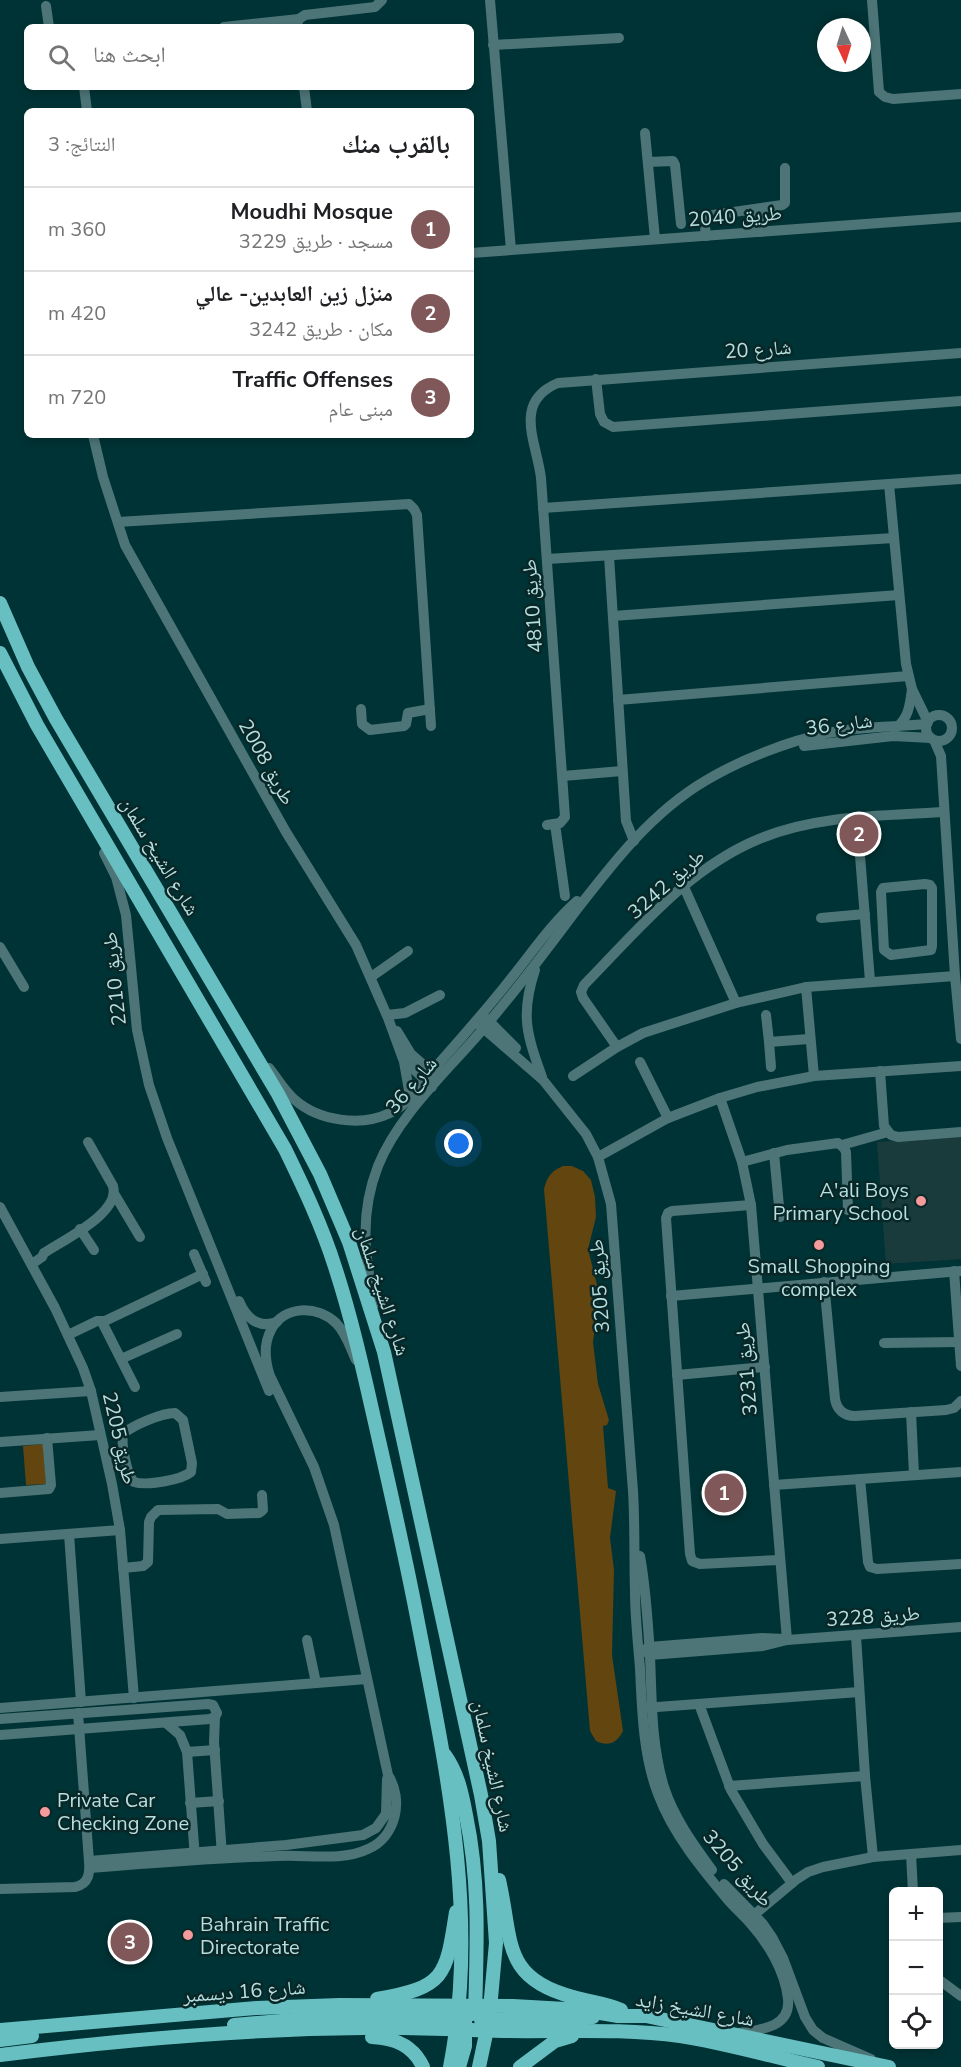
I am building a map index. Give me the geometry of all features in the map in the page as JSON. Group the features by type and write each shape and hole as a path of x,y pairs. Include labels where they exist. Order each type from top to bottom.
{"main road":[{"name":"شارع الشيخ سلمان","path":"0,603 28,667 56,719 258,1059 320,1173 349,1242 384,1352 481,1795 489,1841 496,1943 491,2006 470,2020 450,2067"},
{"name":"شارع الشيخ سلمان","path":"0,653 37,726 285,1149 309,1198 335,1266 367,1388 406,1559 442,1750 461,1880 470,2020 479,2067"},
{"path":"442,1750 452,1766 462,1791 473,1853 478,1909 470,2020 459,2067"},
{"path":"489,1841 504,1900 512,1949 526,1975 546,1988 574,1998 597,2001 625,2015"},
{"path":"340,2005 415,1991 438,1976 450,1952 461,1880"},
{"name":"شارع 16 ديسمبر","path":"0,2030 257,2008 340,2005 470,2020"},
{"name":"شارع الشيخ زايد","path":"491,2006 583,2010 625,2015 732,2034 890,2067"},
{"path":"0,2055 119,2042 247,2024 305,2019 409,2017 554,2020 625,2015"},
{"name":"شارع الشيخ زايد","path":"262,2032 364,2028 420,2029 470,2020 548,2032 590,2030 643,2032 682,2037 818,2067"},
{"path":"0,2040 81,2029 98,2022"},
{"path":"520,2067 555,2041 590,2030"},
{"path":"119,2042 262,2032 314,2038 387,2038 410,2049 423,2067"}],"street":[{"path":"280,24 298,23 305,15 375,7 382,0"},
{"path":"490,0 511,249"},
{"path":"872,0 879,92 893,99 961,94"},
{"path":"46,6 49,24"},
{"path":"494,45 619,38"},
{"path":"84,90 87,108"},
{"path":"304,90 307,108"},
{"path":"645,133 655,239"},
{"path":"648,162 673,161 681,224"},
{"path":"706,236 704,217 782,206 785,203 785,168"},
{"path":"758,209 760,232"},
{"path":"733,212 735,234"},
{"name":"طريق 2040","path":"474,253 961,217"},
{"name":"شارع 20","path":"558,383 961,353"},
{"path":"596,379 600,414 604,422 613,427 961,401"},
{"name":"طريق 4810","path":"558,383 538,396 531,409 530,424 540,470 565,817 563,822 551,824 565,896"},
{"name":"طريق 2008","path":"94,438 103,477 125,545 286,832 356,945 388,1017 403,1059 432,1080"},
{"path":"543,508 961,479"},
{"path":"889,484 908,676 928,723 927,732 941,756 961,1039"},
{"path":"117,522 409,504 417,515 431,726"},
{"path":"547,559 894,538"},
{"path":"609,556 626,820 634,841"},
{"path":"613,616 899,595"},
{"path":"618,700 908,676"},
{"path":"912,689 946,718 952,728 952,737 941,756"},
{"path":"897,727 908,713 912,689"},
{"path":"360,709 362,724 370,730 404,726 408,713 411,711 430,709"},
{"path":"928,723 934,717 961,723"},
{"name":"شارع 36","path":"384,1352 364,1243 370,1190 388,1145 432,1080 537,961 634,841 658,815 690,791 718,774 752,759 793,743 828,733 928,723"},
{"name":"طريق 2210","path":"37,726 54,764 111,864 116,877 126,915 132,990 142,1058 158,1112 262,1377 329,1512"},
{"name":"شارع 36","path":"752,759 796,747 831,741 893,736 932,739"},
{"path":"932,739 940,741 952,737"},
{"path":"562,776 622,771"},
{"name":"طريق 3242","path":"617,1047 583,998 581,992 584,985 699,874 759,838 789,829 823,822 944,812"},
{"path":"857,819 870,981"},
{"name":"شارع 36","path":"483,1022 548,932 571,906 598,883"},
{"path":"915,884 930,885 932,888 931,912 931,950 886,954 881,892 883,888 915,884"},
{"path":"684,887 736,1003"},
{"path":"949,893 961,892"},
{"path":"931,912 951,911"},
{"path":"821,918 865,915"},
{"path":"0,947 24,987"},
{"path":"371,977 408,951"},
{"path":"537,961 526,1005 526,1024 528,1038 543,1080"},
{"path":"573,1076 642,1033 736,1003 806,987 955,976"},
{"path":"806,987 814,1076"},
{"path":"388,1017 405,1013 440,995"},
{"path":"766,1015 771,1067"},
{"name":"طريق 2008","path":"388,1017 411,1054 432,1080"},
{"name":"طريق 3205","path":"483,1022 543,1080 586,1134 598,1157 611,1204 635,1530 634,1591 639,1661 654,1748 665,1789 688,1837 751,1918 784,1978 789,2006 779,2023 766,2029 732,2034"},
{"path":"769,1042 809,1039"},
{"name":"شارع 36","path":"258,1059 268,1066 295,1100 320,1115 339,1119 369,1119 388,1114 432,1080"},
{"path":"403,1059 410,1096"},
{"path":"640,1062 668,1118"},
{"path":"598,1157 668,1118 720,1098 766,1085 814,1076 961,1066"},
{"path":"880,1071 884,1126 888,1132 898,1137 961,1132"},
{"name":"طريق 3231","path":"720,1098 742,1162 751,1205 787,1640"},
{"path":"742,1162 774,1153 833,1143 842,1145 888,1132"},
{"path":"88,1142 140,1237"},
{"path":"842,1145 846,1152 848,1210"},
{"path":"774,1153 780,1217"},
{"path":"30,1261 38,1253 44,1253 104,1214 115,1195"},
{"path":"751,1205 672,1211 666,1218 691,1559 700,1564 779,1560"},
{"name":"طريق 2205","path":"0,1208 68,1335 91,1391 120,1530 134,1698"},
{"path":"80,1229 94,1250"},
{"name":"طريق 2210","path":"207,1237 219,1250 245,1314 251,1320 260,1323 277,1322"},
{"path":"135,1387 100,1321 102,1315 179,1282 203,1275 194,1254"},
{"path":"671,1296 958,1271 961,1366"},
{"path":"824,1281 835,1399 838,1409 855,1416 950,1409 961,1401"},
{"path":"277,1322 296,1311 306,1309 329,1317 345,1335 367,1388"},
{"path":"68,1335 100,1321"},
{"name":"طريق 2210","path":"277,1322 271,1330 266,1346 266,1362 270,1376 314,1467 329,1512 342,1560 388,1775"},
{"path":"121,1359 177,1335"},
{"path":"884,1343 959,1342"},
{"path":"677,1375 765,1367"},
{"path":"0,1397 91,1391"},
{"path":"911,1412 914,1475"},
{"path":"168,1414 179,1415 183,1420 192,1463 191,1472 181,1477 140,1484 131,1479 127,1464 122,1440 126,1431 168,1414"},
{"path":"0,1442 100,1435"},
{"path":"0,1493 49,1490 51,1485 47,1438"},
{"path":"108,1469 127,1464"},
{"path":"774,1485 961,1472"},
{"path":"860,1479 870,1567 878,1569 961,1564"},
{"path":"123,1568 145,1566 148,1562 149,1522 151,1516 158,1510 218,1509 227,1514 259,1513 263,1510 264,1505 262,1495"},
{"path":"0,1539 120,1530"},
{"name":"طريق 3205","path":"635,1530 644,1580 648,1651 646,1708"},
{"path":"69,1534 81,1702"},
{"path":"637,1623 648,1651 639,1661"},
{"name":"طريق 3228","path":"648,1651 763,1646 787,1640 961,1627"},
{"path":"856,1636 873,1857"},
{"path":"307,1640 316,1683"},
{"path":"0,1708 367,1679"},
{"path":"646,1708 859,1692"},
{"path":"699,1704 729,1786 763,1844 792,1883"},
{"path":"0,1719 213,1705 216,1708 215,1750 222,1854"},
{"path":"0,1889 75,1887 88,1879 89,1864 78,1713"},
{"path":"0,1735 215,1717"},
{"path":"166,1722 180,1735 187,1752 194,1856"},
{"path":"187,1752 215,1750"},
{"path":"277,1851 371,1832 384,1820 387,1808 388,1775"},
{"path":"89,1864 277,1851 346,1855 368,1849 376,1845 388,1832 394,1818 396,1806 394,1790 388,1775"},
{"path":"729,1786 865,1776"},
{"path":"190,1803 219,1801"},
{"path":"345,1838 346,1855"},
{"path":"751,1918 792,1883 808,1872 823,1867 873,1857 961,1850"},
{"path":"911,1854 913,1887"},
{"path":"943,1918 961,1917"},
{"name":"طريق 3205","path":"751,1918 763,1924 783,1958 805,2017 813,2030 834,2044 890,2067"},
{"path":"943,1982 961,1996"}],"shaded area":[{"name":"A'ali Boys Primary School","path":"961,1136 961,1259 886,1264 877,1142"},
{"path":"563,1166 572,1166 583,1171 591,1180 595,1197 596,1217 588,1249 598,1289 593,1342 598,1384 609,1420 607,1425 603,1426 608,1488 616,1491 610,1538 614,1570 612,1655 623,1731 615,1741 608,1744 596,1741 590,1731 544,1189 550,1175"},
{"path":"43,1444 46,1484 26,1485 23,1446"}],"place":[{"name":"منزل زين العابدين- عالي","path":"859,834"},
{"name":"A'ali Boys Primary School","path":"921,1201"},
{"name":"Small Shopping complex","path":"819,1245"},
{"name":"Moudhi Mosque","path":"724,1493"},
{"name":"Private Car Checking Zone","path":"45,1812"},
{"name":"Bahrain Traffic Directorate","path":"188,1935"},
{"name":"Traffic Offenses","path":"130,1942"}]}
